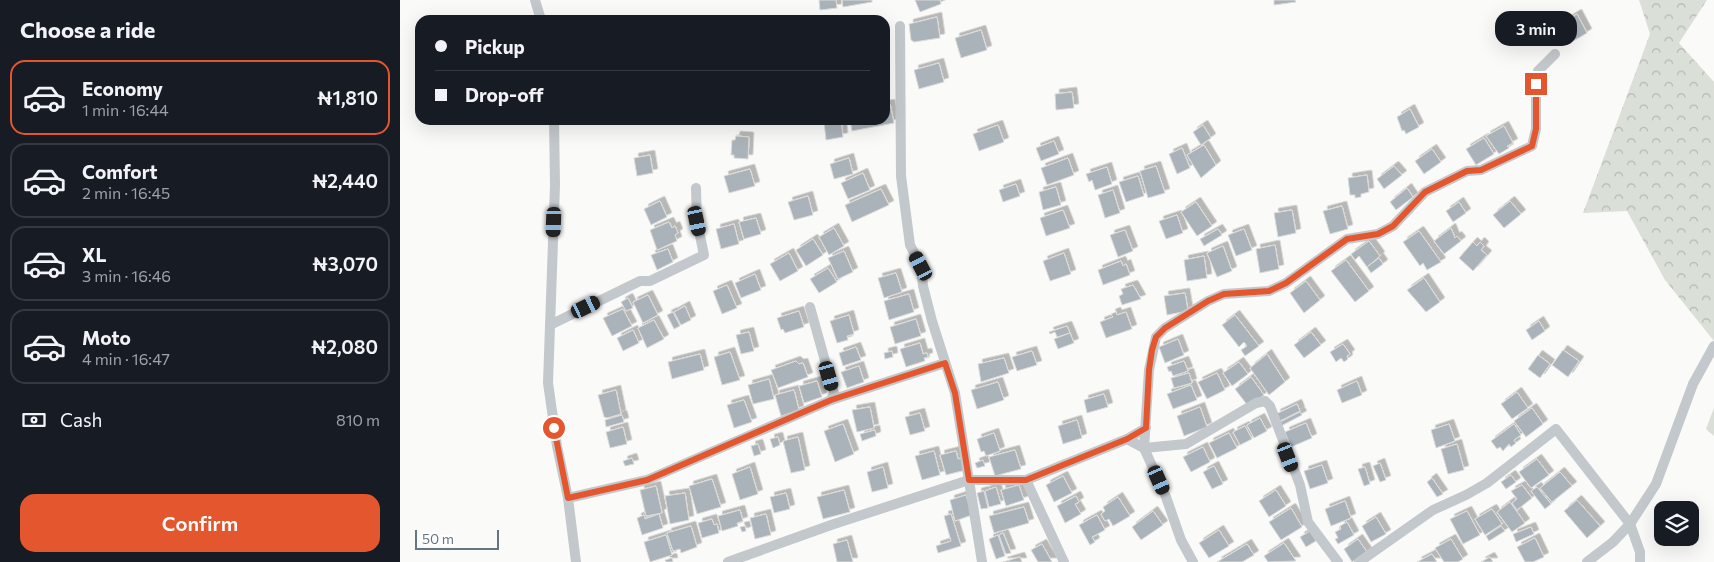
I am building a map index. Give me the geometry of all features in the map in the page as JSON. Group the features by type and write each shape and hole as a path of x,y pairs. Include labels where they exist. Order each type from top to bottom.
{"street":[{"path":"535,0 540,15"},
{"path":"900,26 901,176 910,245 921,266 923,286 955,393 982,562"},
{"path":"1193,562 1181,540 1166,496 1144,448 1149,370 1156,337 1165,328 1208,301 1224,294 1269,291 1286,283 1347,239 1378,234 1393,226 1425,192 1467,171 1481,170 1532,146 1536,129 1536,84 1538,71 1555,54"},
{"path":"554,125 555,185 548,383 557,446 568,498 576,562"},
{"path":"550,325 640,280 650,281 704,255 697,221 696,188"},
{"path":"810,307 834,393 831,400"},
{"path":"1587,562 1613,542 1630,524 1656,484 1694,384 1714,346"},
{"path":"568,498 647,480 831,400 945,363"},
{"path":"1127,439 1144,448 1186,444 1256,404 1265,401 1270,406 1300,485 1308,522 1338,562"},
{"path":"728,562 831,525 969,480 1026,480 1127,439 1146,428"},
{"path":"1359,562 1433,510 1466,495 1486,482 1556,429 1630,524 1640,552 1640,562"},
{"path":"1026,480 1064,562"}],"green space":[{"path":"1639,0 1707,0 1679,43 1714,82 1714,341 1665,280 1627,211 1583,213 1650,34"},
{"path":"1714,408 1714,436 1706,429"}],"building":[{"path":"819,0 836,0 837,8 820,10"},
{"path":"842,0 872,0 872,2 843,7"},
{"path":"915,0 940,0 941,4 920,12"},
{"path":"1274,0 1295,0 1296,2 1274,5"},
{"path":"1577,14 1587,33 1570,43 1560,24"},
{"path":"937,17 940,38 914,42 911,40 909,24"},
{"path":"981,30 987,50 961,58 955,38"},
{"path":"939,63 944,82 919,89 914,70"},
{"path":"1072,92 1074,108 1056,110 1055,94"},
{"path":"890,104 894,123 890,124"},
{"path":"1410,109 1419,127 1406,134 1404,130 1402,131 1397,117"},
{"path":"824,125 842,125 843,137 826,140"},
{"path":"851,125 884,125 852,131"},
{"path":"998,125 1004,142 979,151 973,134"},
{"path":"1203,125 1211,138 1201,145 1193,132"},
{"path":"1504,126 1513,143 1499,154 1486,136"},
{"path":"736,136 749,137 748,159 734,158 734,155 731,155 732,140 735,140"},
{"path":"1484,138 1494,154 1476,165 1466,149"},
{"path":"1054,141 1059,154 1041,161 1036,148"},
{"path":"1204,145 1216,165 1201,178 1187,155"},
{"path":"1182,148 1190,168 1177,174 1169,154"},
{"path":"1432,149 1441,162 1424,174 1415,161"},
{"path":"650,155 653,173 637,176 634,158"},
{"path":"849,158 853,174 834,179 830,164"},
{"path":"1068,158 1074,175 1047,185 1041,168"},
{"path":"1156,166 1165,193 1148,198 1140,171"},
{"path":"1394,166 1402,175 1384,189 1377,179"},
{"path":"1107,167 1112,184 1095,190 1092,180 1089,182 1086,174"},
{"path":"750,169 755,186 729,193 724,176"},
{"path":"863,173 870,190 848,199 841,183"},
{"path":"1367,175 1369,192 1355,198 1355,195 1350,195 1348,178"},
{"path":"1138,176 1144,196 1126,202 1119,182"},
{"path":"1016,184 1020,196 1003,202 999,190"},
{"path":"1056,187 1061,205 1043,210 1039,192"},
{"path":"1407,188 1413,197 1396,210 1390,202"},
{"path":"881,189 889,205 852,222 845,205"},
{"path":"1113,190 1120,213 1105,218 1098,195"},
{"path":"808,196 813,215 794,220 788,202"},
{"path":"660,201 667,217 651,225 644,209"},
{"path":"1510,201 1521,214 1504,228 1493,215"},
{"path":"1196,202 1212,226 1197,236 1181,212"},
{"path":"1459,202 1466,213 1453,222 1446,211"},
{"path":"1342,206 1348,229 1330,234 1323,211"},
{"path":"1063,210 1070,228 1046,236 1040,218"},
{"path":"1292,210 1296,233 1278,237 1274,213"},
{"path":"1177,215 1183,233 1166,239 1159,221"},
{"path":"756,218 761,234 744,239 739,222"},
{"path":"669,222 672,228 675,226 678,233 675,235 677,241 657,250 650,230"},
{"path":"734,224 739,244 721,249 716,229"},
{"path":"834,228 844,246 829,255 819,237"},
{"path":"1451,228 1455,238 1457,236 1461,241 1444,254 1434,241"},
{"path":"1218,229 1222,235 1204,246 1200,239"},
{"path":"1244,229 1252,250 1236,256 1228,235"},
{"path":"1125,230 1133,251 1118,257 1110,235"},
{"path":"1419,231 1441,262 1427,270 1423,263 1420,266 1403,242"},
{"path":"813,239 823,255 806,266 796,250"},
{"path":"1369,241 1380,256 1367,267 1359,256 1355,260 1351,254"},
{"path":"1473,242 1477,246 1480,242 1484,246 1481,250 1487,255 1473,271 1459,258"},
{"path":"1275,245 1279,269 1260,273 1256,249"},
{"path":"1223,246 1232,271 1217,277 1207,253"},
{"path":"668,249 673,262 657,270 651,255"},
{"path":"844,251 853,272 838,279 828,258"},
{"path":"789,253 798,271 780,281 770,264"},
{"path":"1064,253 1071,274 1050,281 1043,261"},
{"path":"1204,256 1207,278 1187,281 1184,260"},
{"path":"1379,258 1383,264 1371,273 1367,267"},
{"path":"1346,260 1369,291 1355,302 1331,271"},
{"path":"1121,261 1123,266 1126,264 1130,275 1103,285 1098,270"},
{"path":"828,268 837,282 819,293 810,279"},
{"path":"896,273 902,292 884,298 878,278"},
{"path":"755,274 761,290 741,298 735,283"},
{"path":"1424,278 1440,302 1426,312 1407,290"},
{"path":"1306,281 1320,300 1304,313 1290,293"},
{"path":"727,285 737,308 722,314 713,291"},
{"path":"1133,285 1141,299 1122,305 1119,296 1123,294 1121,289"},
{"path":"1185,293 1188,311 1167,315 1164,296"},
{"path":"909,294 914,312 889,320 884,301"},
{"path":"648,295 658,315 643,323 633,302"},
{"path":"628,298 633,308 626,311 621,302"},
{"path":"685,306 691,320 681,325 674,312"},
{"path":"623,309 632,326 612,336 603,318"},
{"path":"799,311 804,327 785,333 783,329 781,330 777,318"},
{"path":"673,312 680,326 674,329 667,315"},
{"path":"1116,312 1117,315 1126,312 1132,329 1106,338 1100,322 1113,317 1111,314"},
{"path":"849,315 854,334 847,336 848,340 837,343 830,321"},
{"path":"1235,315 1259,346 1245,356 1241,350 1247,346 1244,342 1239,347 1222,325"},
{"path":"916,319 921,336 895,344 890,327"},
{"path":"654,320 664,339 647,348 638,328"},
{"path":"1539,321 1545,331 1532,340 1526,330"},
{"path":"1067,326 1070,333 1057,337 1055,332 1050,334 1049,332"},
{"path":"633,330 639,343 623,351 617,338"},
{"path":"749,332 754,351 741,354 736,335"},
{"path":"1311,332 1321,345 1304,358 1294,345"},
{"path":"1070,333 1074,343 1058,349 1054,339"},
{"path":"1178,339 1184,355 1165,363 1159,347"},
{"path":"920,343 923,354 927,353 928,357 924,358 925,361 906,367 900,349"},
{"path":"1343,344 1350,354 1344,362 1341,358 1336,362 1330,352"},
{"path":"856,347 861,360 843,366 839,353"},
{"path":"1563,350 1579,361 1568,377 1552,365"},
{"path":"892,351 893,357 885,359 884,353"},
{"path":"1032,351 1037,365 1017,371 1012,357"},
{"path":"730,352 740,380 722,385 714,357"},
{"path":"700,354 704,370 672,379 668,362"},
{"path":"1267,354 1285,382 1269,395 1250,368"},
{"path":"1538,355 1550,364 1540,378 1528,369"},
{"path":"1004,358 1009,373 981,382 978,364"},
{"path":"796,361 799,364 803,363 808,377 778,388 771,370"},
{"path":"1184,361 1188,371 1173,376 1171,371 1169,372 1167,367"},
{"path":"1239,362 1248,374 1232,386 1223,373"},
{"path":"859,366 864,382 847,388 841,372"},
{"path":"1189,373 1192,383 1174,388 1171,378"},
{"path":"1217,373 1225,390 1207,399 1198,382"},
{"path":"1251,377 1264,395 1248,406 1235,389"},
{"path":"769,379 774,399 753,404 748,385"},
{"path":"817,381 822,397 804,403 799,386"},
{"path":"1357,381 1362,395 1342,403 1337,390"},
{"path":"998,382 1004,400 977,409 971,390"},
{"path":"1191,385 1197,400 1173,409 1167,394"},
{"path":"616,390 621,414 607,418 604,417 598,395"},
{"path":"794,390 799,410 781,416 775,395"},
{"path":"1517,392 1528,408 1512,419 1501,404"},
{"path":"1104,394 1108,407 1087,413 1084,400"},
{"path":"744,400 752,422 734,428 727,405"},
{"path":"1297,404 1300,411 1280,421 1276,414"},
{"path":"870,407 874,428 857,432 852,410"},
{"path":"1200,407 1207,427 1184,436 1177,416"},
{"path":"1532,408 1543,424 1526,437 1514,421"},
{"path":"1300,412 1302,415 1281,426 1280,422"},
{"path":"920,413 925,431 910,435 905,417"},
{"path":"622,415 624,422 606,427 605,420"},
{"path":"1260,418 1267,431 1254,438 1247,425"},
{"path":"1077,420 1082,438 1063,444 1058,426"},
{"path":"1306,423 1312,438 1291,447 1285,432"},
{"path":"843,424 854,454 835,462 824,431"},
{"path":"1449,424 1455,441 1436,448 1431,430"},
{"path":"1514,424 1521,435 1514,440 1516,443 1511,447 1509,444 1503,451 1500,447 1497,449 1491,441"},
{"path":"1245,426 1252,439 1240,445 1233,432"},
{"path":"623,427 627,444 610,448 606,432"},
{"path":"875,430 876,436 862,441 860,434"},
{"path":"994,433 1000,451 986,456 984,451 981,452 977,439"},
{"path":"1229,433 1237,448 1217,458 1209,443"},
{"path":"778,437 780,445 773,448 770,439"},
{"path":"798,437 805,470 791,473 783,441"},
{"path":"758,444 761,454 754,456 751,446"},
{"path":"1457,444 1464,470 1448,474 1441,449"},
{"path":"1203,447 1210,462 1191,472 1183,457"},
{"path":"1015,450 1021,469 995,476 989,457"},
{"path":"934,451 940,475 922,480 915,456"},
{"path":"956,451 958,459 963,458 966,470 946,475 940,455"},
{"path":"632,458 634,464 625,466 623,461"},
{"path":"1537,459 1549,475 1531,488 1519,472"},
{"path":"983,460 985,466 977,468 975,463"},
{"path":"1380,463 1386,480 1380,482 1373,466"},
{"path":"1322,465 1328,483 1310,489 1304,471"},
{"path":"1214,466 1223,484 1212,489 1203,472"},
{"path":"750,467 758,494 740,500 732,474"},
{"path":"883,467 888,488 872,492 867,472"},
{"path":"1365,467 1370,484 1364,486 1358,469"},
{"path":"1560,472 1572,486 1552,502 1540,488"},
{"path":"1511,475 1516,482 1506,489 1501,482"},
{"path":"1063,476 1072,493 1054,502 1046,485"},
{"path":"1432,478 1443,494 1437,497 1427,482"},
{"path":"712,479 721,507 697,514 689,486"},
{"path":"1019,485 1024,500 1006,506 1001,490"},
{"path":"1522,485 1532,498 1517,510 1512,503 1517,499 1511,491"},
{"path":"656,486 662,513 646,516 640,490"},
{"path":"996,487 1001,504 989,507 985,491"},
{"path":"1537,487 1551,504 1545,509 1531,491"},
{"path":"844,490 850,512 823,519 817,497"},
{"path":"1276,490 1286,506 1269,517 1259,501"},
{"path":"984,491 988,508 981,509 977,493"},
{"path":"685,493 689,520 670,524 665,496"},
{"path":"786,493 790,509 774,513 770,497"},
{"path":"966,495 972,515 955,521 950,500"},
{"path":"1076,496 1079,502 1075,504 1081,514 1065,523 1057,506"},
{"path":"1118,497 1130,516 1113,526 1109,519 1105,521 1101,514 1105,511 1103,507"},
{"path":"1577,500 1600,526 1587,538 1564,511"},
{"path":"1345,501 1351,518 1331,526 1325,509"},
{"path":"1510,502 1525,523 1512,532 1497,512"},
{"path":"1024,507 1029,523 994,533 989,516"},
{"path":"1291,508 1302,527 1281,540 1269,522"},
{"path":"1492,509 1502,524 1485,535 1475,519"},
{"path":"740,510 743,521 737,523 738,526 722,531 718,516"},
{"path":"1153,511 1163,525 1141,540 1132,527"},
{"path":"1467,511 1480,535 1463,544 1450,519"},
{"path":"659,514 663,528 642,535 637,518 644,515 645,519"},
{"path":"766,514 771,535 755,539 750,518"},
{"path":"951,514 961,546 938,553 936,546 951,541 944,516"},
{"path":"1097,515 1105,530 1092,537 1095,542 1090,545 1079,525"},
{"path":"1376,517 1386,534 1371,542 1362,526"},
{"path":"712,519 714,525 717,524 719,533 702,538 698,523"},
{"path":"1347,522 1354,535 1338,544 1335,539 1338,538 1335,532 1341,529 1340,526"},
{"path":"691,526 697,547 681,553 680,549 673,551 667,533"},
{"path":"745,526 746,531 742,532 740,527"},
{"path":"1501,526 1505,531 1489,541 1486,536"},
{"path":"1531,527 1534,534 1516,542 1513,534"},
{"path":"1219,530 1229,546 1209,558 1199,543"},
{"path":"1310,531 1316,541 1306,547 1300,537"},
{"path":"1003,533 1011,553 1006,554 999,535"},
{"path":"666,535 672,555 650,562 644,542"},
{"path":"998,535 1005,556 996,559 989,539"},
{"path":"1535,538 1544,557 1533,562 1525,562 1517,547"},
{"path":"1358,539 1367,552 1352,562 1344,549"},
{"path":"1451,539 1463,559 1458,562 1444,562 1435,548"},
{"path":"847,540 853,562 837,562 833,544"},
{"path":"1284,543 1296,561 1268,562 1264,556"},
{"path":"1042,544 1052,562 1038,562 1031,550"},
{"path":"1247,544 1254,555 1242,562 1217,562"},
{"path":"1432,554 1437,562 1417,562"},
{"path":"1020,557 1022,562 1003,562"},
{"path":"1490,557 1493,562 1481,562"},
{"path":"672,558 673,562 666,562 665,560"}],"route":[{"path":"554,428 568,498 647,480 831,400 945,363 955,393 969,480 1026,480 1127,439 1146,428 1152,350 1156,337 1165,328 1208,301 1224,294 1269,291 1286,283 1347,239 1378,234 1393,226 1425,192 1467,171 1481,170 1532,146 1536,129 1536,84"}]}
